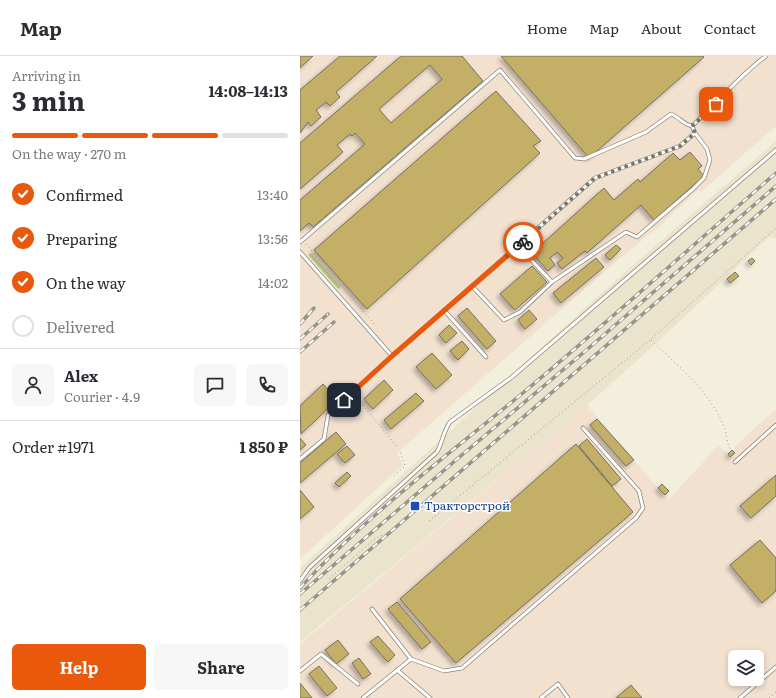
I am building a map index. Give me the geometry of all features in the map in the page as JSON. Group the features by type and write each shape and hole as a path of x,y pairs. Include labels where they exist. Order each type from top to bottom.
{"lane":[{"path":"692,126 716,104 748,69 766,56"},
{"path":"301,241 500,70 575,158 584,159 646,132 671,114 678,117 687,125 692,126"},
{"path":"472,286 504,320 520,312 552,282 626,232 637,238 694,189 704,178 710,160 707,149 695,133 692,126"},
{"path":"300,459 324,439 328,415 392,356 595,178 680,146 695,133"},
{"path":"300,581 309,568 437,452 442,443 444,430 450,422 512,377 776,150"},
{"path":"518,246 552,282"},
{"path":"300,252 392,356"},
{"path":"444,310 486,357"},
{"path":"735,462 776,425"},
{"path":"372,609 412,659 444,671 462,668 636,518 643,508 639,492 584,428"},
{"path":"300,671 321,654 358,684"},
{"path":"363,698 412,659"},
{"path":"740,698 776,667"},
{"path":"397,670 430,698"},
{"path":"541,698 558,684 568,698"}],"path":[{"path":"429,521 650,340 776,228"},
{"path":"301,241 375,325"},
{"path":"650,340 694,381 706,397 722,422 726,432 726,443 731,450"},
{"path":"352,393 398,448"},
{"path":"394,476 405,466 400,451"},
{"path":"329,579 373,540 384,534"},
{"path":"769,698 776,692"}],"shaded area":[{"path":"300,56 776,56 776,126 701,192 698,190 660,226 619,259 397,453 403,465 300,559"},
{"path":"776,141 776,238 769,237 649,350 587,405 300,642 300,568 617,279"},
{"path":"587,405 668,500 718,446 729,454 735,449 735,446 776,409 776,698 300,698 300,644"}],"green space":[{"path":"311,253 341,287 338,289 308,255"}],"building":[{"path":"300,56 313,56 300,68"},
{"path":"340,56 377,56 336,92 340,97 330,106 326,102 316,110 321,117 311,126 308,122 300,133 300,90"},
{"path":"401,56 462,56 483,81 313,227 309,223 300,231 300,200 365,144 355,133 352,136 350,134 337,145 343,152 300,189 300,143","holes":["430,65 442,79 391,123 379,109"]},
{"path":"501,56 703,56 704,57 589,158"},
{"path":"496,91 541,141 533,146 540,153 367,309 314,250"},
{"path":"690,152 702,166 698,169 704,176 654,220 641,205 587,253 585,251 562,269 557,263 563,258 557,252 550,258 555,265 548,271 532,253 604,188 614,200 638,179 640,182 673,153 680,160"},
{"path":"616,245 621,249 610,260 605,255"},
{"path":"596,258 604,267 561,303 553,293"},
{"path":"752,258 755,261 751,265 748,261"},
{"path":"532,266 547,282 515,310 500,294"},
{"path":"735,272 739,276 730,283 727,279"},
{"path":"467,308 496,341 487,349 458,316"},
{"path":"529,310 537,319 525,329 518,320"},
{"path":"449,325 457,333 446,343 439,335"},
{"path":"462,341 469,349 458,360 450,351"},
{"path":"432,353 452,375 436,389 416,367"},
{"path":"384,380 393,390 373,409 364,399"},
{"path":"323,384 337,400 301,434 300,406"},
{"path":"416,393 424,401 391,429 384,420"},
{"path":"597,419 634,460 626,466 590,425"},
{"path":"336,432 346,444 300,483 300,463"},
{"path":"300,438 306,445 300,450"},
{"path":"587,439 621,479 612,486 579,446"},
{"path":"576,444 633,512 456,663 400,599"},
{"path":"347,446 355,455 345,463 337,454"},
{"path":"732,450 735,453 730,457 728,454"},
{"path":"347,472 351,476 339,487 335,483"},
{"path":"776,475 776,496 751,518 740,506"},
{"path":"662,484 669,491 665,495 658,488"},
{"path":"300,490 314,507 300,519"},
{"path":"760,540 776,558 776,591 762,603 730,565"},
{"path":"397,602 431,642 422,649 388,609"},
{"path":"378,636 395,655 388,662 370,642"},
{"path":"338,640 349,654 336,664 325,650"},
{"path":"359,658 371,674 363,679 352,663"},
{"path":"319,666 337,688 327,696 309,674"},
{"path":"300,683 312,698 300,698"},
{"path":"631,685 642,698 616,698"}],"railway":[{"path":"300,588 353,535 380,511 556,365 776,173"},
{"path":"300,594 776,186"},
{"path":"300,610 776,199"},
{"path":"300,324 314,308"},
{"path":"300,339 328,314"},
{"path":"300,352 334,322"}],"way so far":[{"path":"523,242 595,178 680,146 695,133 692,126 716,104"}],"place":[{"name":"Тракторстрой","path":"415,506"}],"route":[{"path":"344,400 392,356 523,242"}]}
